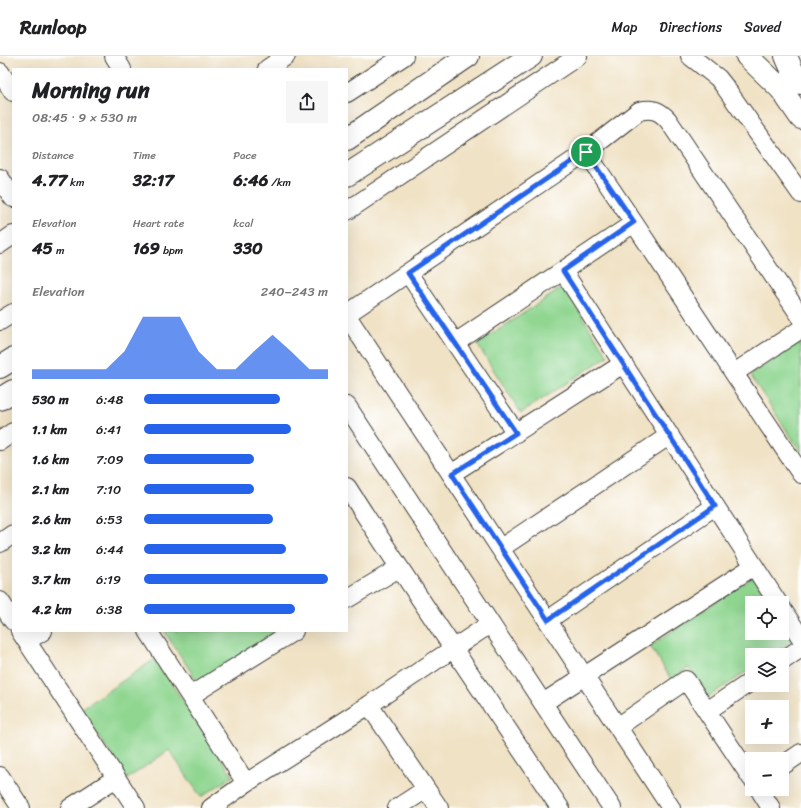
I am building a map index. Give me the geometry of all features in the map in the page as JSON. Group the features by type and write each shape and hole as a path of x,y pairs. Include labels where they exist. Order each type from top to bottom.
{"street":[{"path":"114,56 121,68"},
{"path":"268,68 286,56"},
{"path":"348,92 404,56"},
{"path":"348,138 468,56"},
{"path":"348,174 531,56"},
{"path":"348,210 578,56"},
{"path":"690,56 718,78 801,194"},
{"path":"747,56 780,89 801,118"},
{"path":"786,56 792,70 801,83"},
{"path":"0,72 12,90"},
{"path":"348,314 586,152 639,111 647,109 662,113 801,317"},
{"path":"586,152 801,474"},
{"path":"0,178 12,196"},
{"path":"455,343 634,222"},
{"path":"0,244 12,236"},
{"path":"563,271 773,596"},
{"path":"408,273 516,433"},
{"path":"0,321 12,314"},
{"path":"348,317 619,726 671,808"},
{"path":"734,373 801,328"},
{"path":"0,368 12,360"},
{"path":"452,474 623,364"},
{"path":"0,400 12,392"},
{"path":"348,408 612,808"},
{"path":"0,441 12,433"},
{"path":"501,548 670,436"},
{"path":"348,489 399,568 560,808"},
{"path":"548,620 715,506"},
{"path":"0,543 12,535"},
{"path":"543,703 754,566"},
{"path":"348,598 399,568"},
{"path":"0,601 12,619"},
{"path":"789,620 801,638"},
{"path":"211,808 246,783 369,705 490,624"},
{"path":"39,632 23,636 136,808"},
{"path":"149,632 246,783"},
{"path":"190,696 292,632"},
{"path":"789,656 801,648"},
{"path":"619,726 686,680 745,768"},
{"path":"707,711 745,686"},
{"path":"369,705 439,808"},
{"path":"789,761 801,753"},
{"path":"0,776 21,808"},
{"path":"70,808 116,778"},
{"path":"397,808 426,789"},
{"path":"763,796 771,808"}],"green space":[{"path":"563,287 608,356 521,413 477,344"},
{"path":"799,342 801,345 801,452 750,375"},
{"path":"753,577 765,596 745,596 745,640 789,640 789,632 794,640 782,648 745,648 745,673 708,697 689,668 671,679 650,646"},
{"path":"165,632 277,632 199,684"},
{"path":"155,659 233,776 201,797 169,750 127,779 81,709"}],"route":[{"path":"586,152 634,222 563,271 715,506 548,620 452,474 516,433 408,273 586,152"}]}
